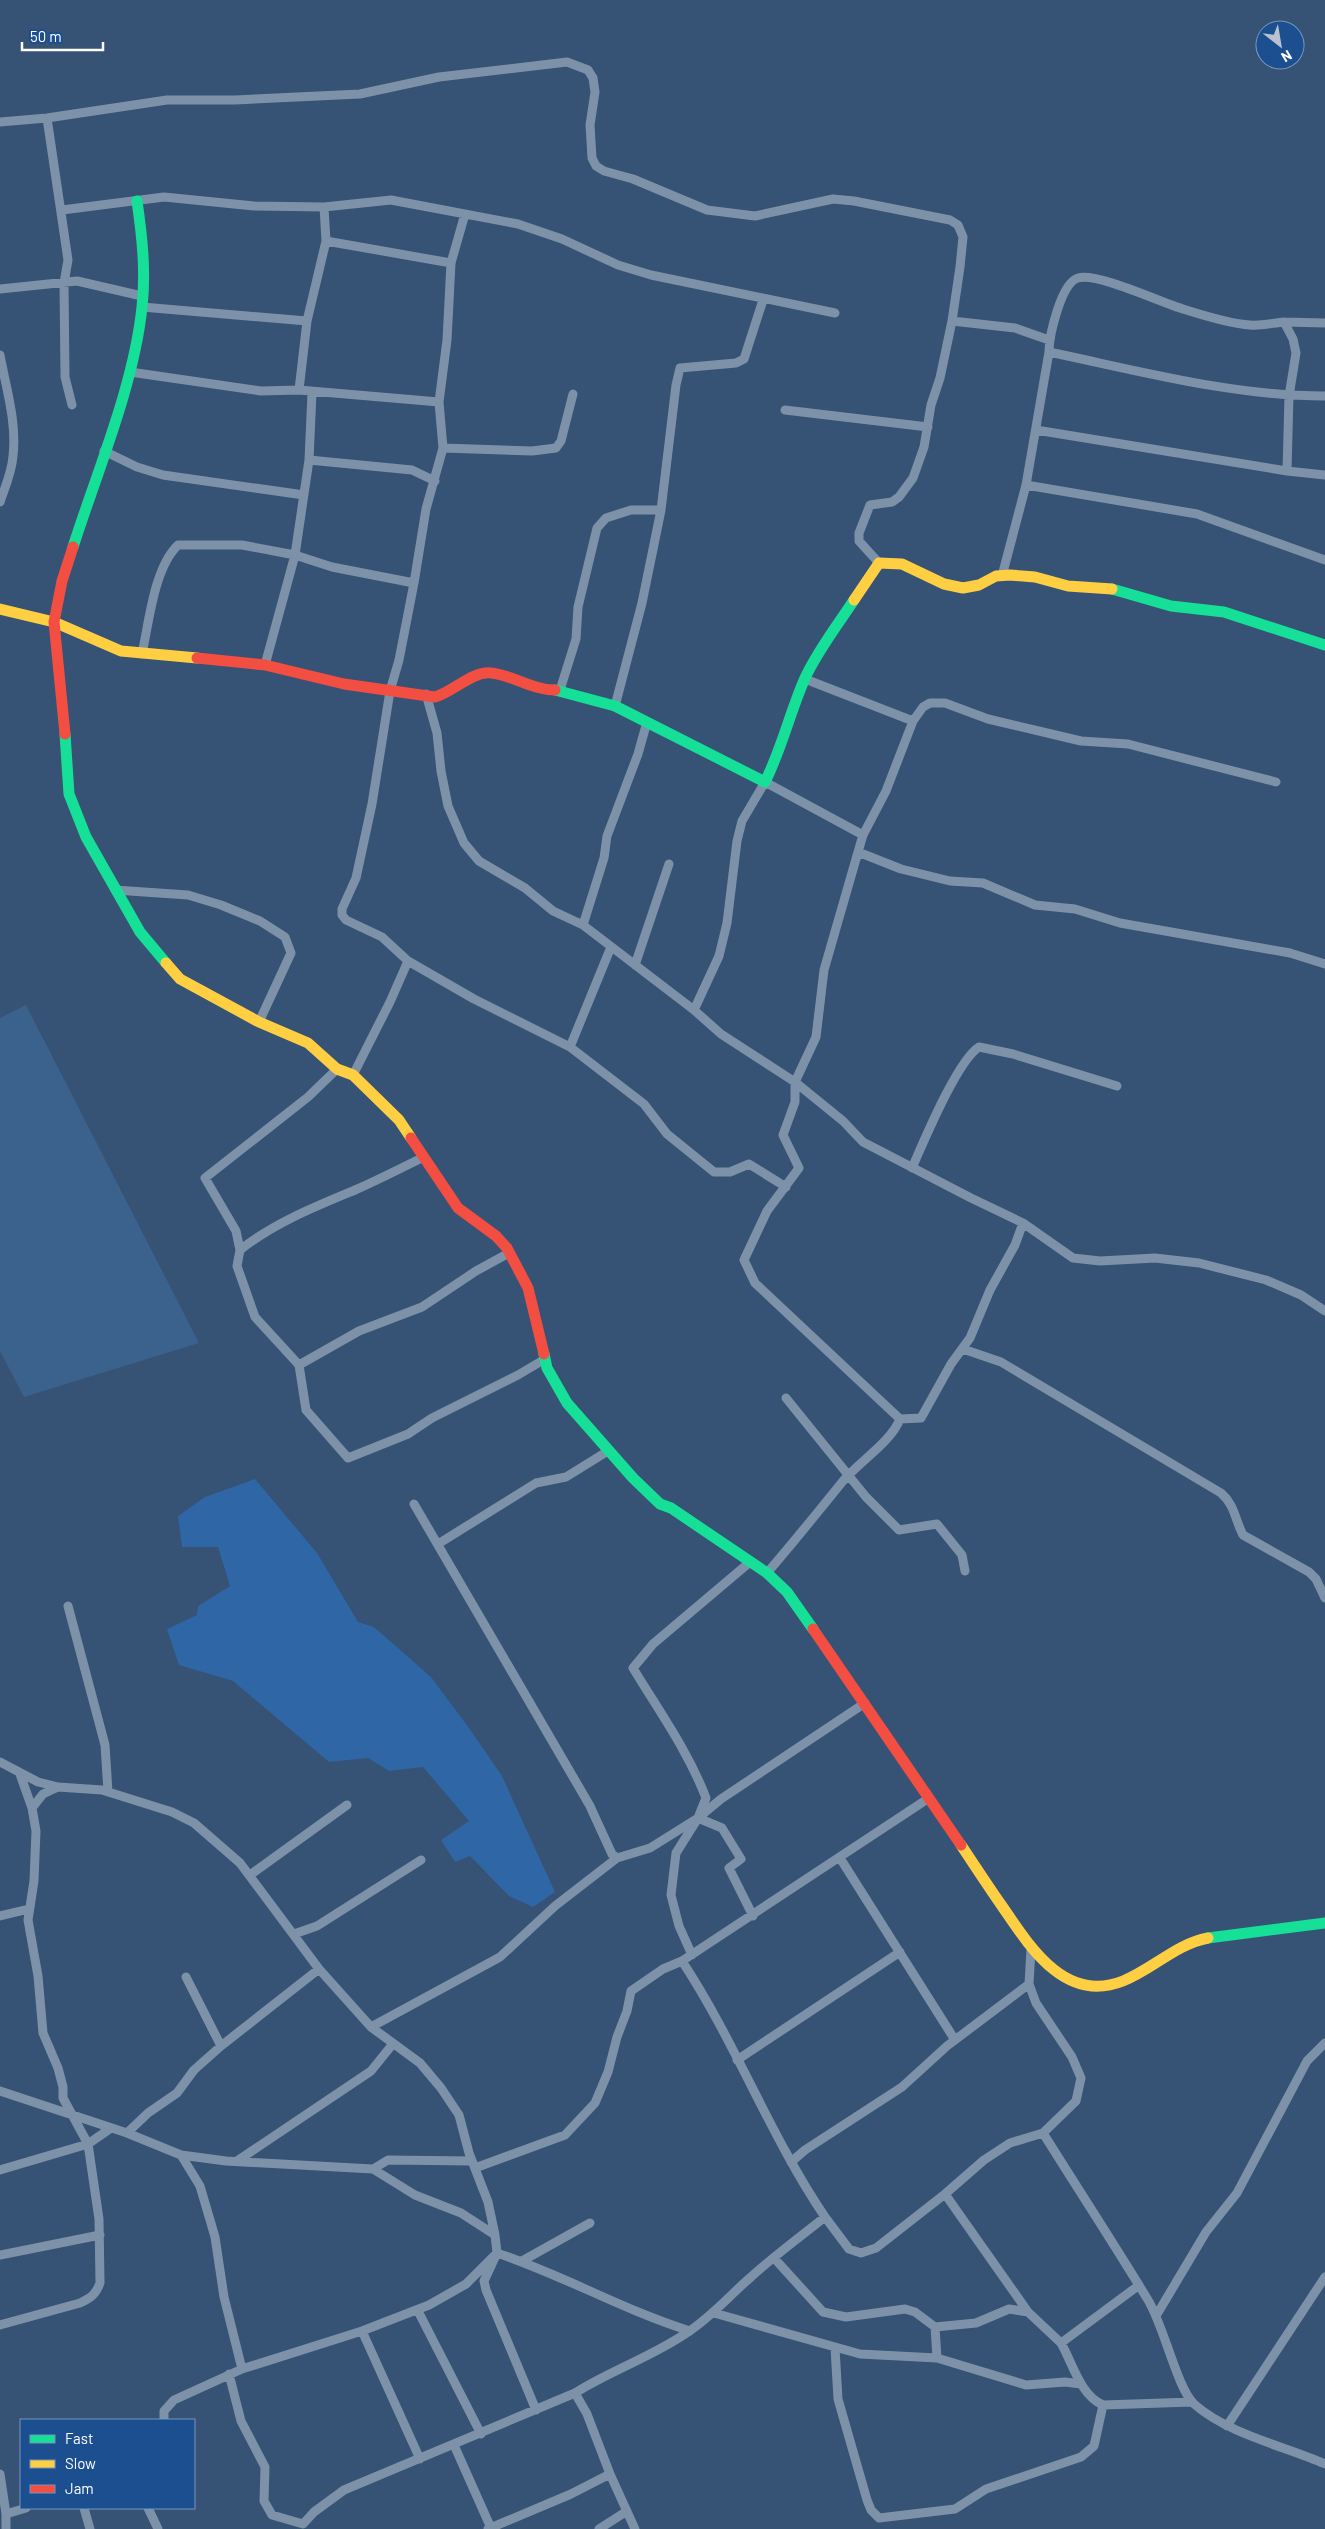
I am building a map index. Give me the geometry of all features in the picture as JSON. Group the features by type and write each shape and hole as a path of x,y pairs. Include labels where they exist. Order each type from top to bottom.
{"street":[{"path":"0,122 47,118 168,100 244,100 360,94 439,77 567,62 588,70 593,78 595,92 590,125 592,158 596,166 604,171 633,179 707,210 755,216 833,199 854,201 950,220 958,225 963,237 952,320 940,378 931,405 924,447 913,478 900,497 892,502 870,505 859,533 859,541 879,563 902,564 944,584 963,588 979,585 996,576 1002,576 1035,578 1068,586 1112,589 1171,606 1224,612 1325,645"},
{"path":"47,118 68,260 64,283 65,377 72,405"},
{"path":"62,210 176,198 254,206 324,207 391,200 518,224 562,239 618,265 651,275 764,300 835,313"},
{"path":"137,201 144,250 142,302 130,372 62,582 54,622 65,727 69,794 86,837 140,932 180,979 259,1022 308,1043 337,1069 353,1075 399,1120 458,1208 496,1236 509,1252 528,1288 547,1368 567,1403 608,1451 660,1504 671,1508 767,1573 786,1592 865,1703 1031,1949 1059,1974 1073,1982 1089,1986 1110,1986 1126,1980 1192,1941 1236,1933 1325,1923"},
{"path":"299,390 307,321 326,241 324,207"},
{"path":"465,214 451,263 447,340 439,402 443,448 426,509 414,583 399,660 390,690 372,804 356,878 342,909 342,915 382,937 408,961 474,999 570,1047 644,1104 667,1134 714,1172 730,1172 749,1164 786,1187"},
{"path":"326,241 451,263"},
{"path":"1002,576 1026,485 1049,352 1049,340 1064,292 1073,280 1081,277 1116,284 1183,309 1250,325 1284,322 1325,323"},
{"path":"0,288 64,283 77,280 142,302 307,321"},
{"path":"615,706 642,603 661,510 676,384 680,368 736,363 744,359 764,300"},
{"path":"952,320 1015,328 1049,340"},
{"path":"1284,322 1293,339 1296,353 1289,396 1288,471"},
{"path":"1049,352 1218,386 1289,396 1325,396"},
{"path":"0,355 12,412 14,438 10,473 0,502"},
{"path":"130,372 261,391 299,390 312,393 439,402"},
{"path":"265,665 295,555 309,460 312,393"},
{"path":"443,448 532,451 556,448 561,441 573,394"},
{"path":"785,410 928,427"},
{"path":"1036,430 1288,471 1325,475"},
{"path":"104,451 137,467 170,477 304,495"},
{"path":"309,460 412,470 435,481"},
{"path":"1026,485 1197,514 1325,560"},
{"path":"560,690 576,639 578,607 597,528 606,518 630,510 661,510"},
{"path":"142,654 158,581 172,551 178,545 242,545 295,555 332,567 414,583"},
{"path":"694,1010 719,956 727,923 737,841 742,821 765,782 780,751 805,679 818,654 879,563"},
{"path":"0,609 54,622 121,651 265,665 344,684 426,694 436,697 445,694 478,675 491,673 544,690 560,690 615,706 765,782 863,835"},
{"path":"805,679 913,721"},
{"path":"426,694 437,733 445,792 464,843 479,861 525,888 553,911 583,925 694,1010 721,1034 795,1082 843,1121 863,1142 1023,1223 1073,1258 1092,1261 1154,1258 1199,1263 1266,1280 1301,1295 1325,1310"},
{"path":"1023,1223 1015,1245 990,1290 963,1348 951,1364 921,1418 900,1419 754,1283 744,1260 767,1212 799,1168 783,1135 795,1102 795,1082 816,1037 824,970 863,835 886,791 913,721 923,707 930,702 945,703 988,719 1081,741 1128,744 1276,782"},
{"path":"583,925 604,858 608,836 638,754 647,722"},
{"path":"858,852 901,868 950,881 983,883 1035,905 1075,909 1120,923 1290,954 1325,964"},
{"path":"636,965 669,864"},
{"path":"115,890 188,895 221,905 260,921 285,937 291,953 259,1022"},
{"path":"570,1047 611,947"},
{"path":"353,1075 390,1002 408,961"},
{"path":"912,1168 931,1125 961,1068 972,1051 979,1047 1013,1054 1117,1086"},
{"path":"337,1069 308,1097 205,1178 236,1232 240,1250 238,1266 256,1317 299,1365 306,1410 348,1458 408,1434 432,1418 518,1375 545,1359"},
{"path":"240,1250 258,1236 311,1208 355,1190 424,1157"},
{"path":"299,1365 359,1331 422,1307 476,1271 509,1252"},
{"path":"963,1348 1001,1362 1221,1493 1234,1508 1242,1535 1309,1572 1316,1579 1325,1598"},
{"path":"786,1398 866,1497 899,1530 937,1524 962,1555 965,1571"},
{"path":"767,1573 850,1475 895,1431 900,1419"},
{"path":"438,1544 536,1483 566,1477 608,1451"},
{"path":"414,1504 590,1806 612,1854 617,1858"},
{"path":"692,1956 678,1926 671,1894 676,1853 698,1818 706,1798 680,1742 633,1668 653,1644 750,1562"},
{"path":"68,1606 105,1745 108,1792"},
{"path":"371,2027 500,1957 555,1906 617,1858 650,1848 698,1818 721,1798 865,1703"},
{"path":"0,1762 38,1782 58,1787 108,1792 172,1812 194,1823 217,1841 250,1876 319,1968 371,2027 392,2045 420,2063 441,2088 459,2115 474,2165 488,2202 497,2253 484,2281 486,2290 536,2410"},
{"path":"0,2325 90,2298 97,2292 100,2283 100,2219 88,2144 63,2098 63,2087 58,2068 43,2033 38,1976 28,1920 34,1881 36,1831 32,1808 20,1774"},
{"path":"32,1808 43,1794 58,1787"},
{"path":"373,2169 388,2160 474,2165 565,2135 594,2104 608,2072 617,2036 627,2011 631,1991 663,1969 692,1956 930,1798"},
{"path":"250,1876 347,1805"},
{"path":"698,1818 722,1828 741,1859 729,1868 753,1916"},
{"path":"840,1858 955,2040"},
{"path":"294,1934 317,1926 421,1860"},
{"path":"0,1916 29,1909"},
{"path":"682,1961 791,2162 825,2217 849,2250 861,2253 876,2248 945,2194 984,2160 1010,2143 1043,2133 1076,2101 1081,2078 1067,2050 1036,2002 1028,1984 1031,1949"},
{"path":"737,2060 900,1952"},
{"path":"127,2133 148,2113 177,2093 194,2070 221,2046 319,1968"},
{"path":"186,1977 221,2046"},
{"path":"791,2162 805,2150 902,2087 955,2040 1028,1984"},
{"path":"1156,2316 1202,2240 1237,2193 1307,2061 1325,2043"},
{"path":"237,2161 371,2071 392,2045"},
{"path":"0,2091 127,2133 181,2155 237,2161 373,2169 415,2195 461,2213 495,2235"},
{"path":"0,2170 88,2144 111,2128"},
{"path":"1043,2133 1156,2316 1185,2392 1192,2402 1227,2426 1325,2464"},
{"path":"181,2155 200,2186 215,2236 224,2298 242,2369"},
{"path":"945,2194 1028,2312 1061,2343 1081,2384 1095,2402 1103,2405 1192,2402"},
{"path":"229,2374 242,2421 265,2467 264,2500 272,2515 305,2527 314,2512 344,2490 574,2394 605,2374 648,2357 690,2331 714,2313 750,2278 825,2217"},
{"path":"522,2261 590,2223"},
{"path":"0,2255 100,2236"},
{"path":"497,2253 522,2261 614,2300 632,2312 690,2331"},
{"path":"164,2419 164,2411 174,2400 229,2374 418,2311 466,2284 497,2253"},
{"path":"774,2258 823,2312 846,2317 905,2309 915,2312 935,2328 976,2323 1009,2309 1028,2312"},
{"path":"1227,2426 1325,2277"},
{"path":"1061,2343 1138,2286"},
{"path":"418,2311 481,2434"},
{"path":"714,2313 860,2354 937,2358 1026,2385 1065,2382 1081,2384"},
{"path":"935,2328 937,2358"},
{"path":"362,2331 420,2459"},
{"path":"834,2348 840,2409 869,2505 879,2518 955,2509 992,2487 1081,2458 1094,2446 1103,2405"},
{"path":"574,2394 587,2414 610,2474 635,2529"},
{"path":"454,2445 489,2528 571,2494 610,2474"},
{"path":"0,2474 6,2514 6,2529"},
{"path":"6,2514 23,2509"},
{"path":"84,2509 90,2529"},
{"path":"148,2509 158,2529"},
{"path":"599,2529 627,2511"}],"shaded area":[{"path":"26,1005 199,1343 24,1397 0,1351 0,1018"},
{"path":"255,1479 317,1553 358,1622 374,1627 431,1677 469,1728 502,1776 555,1892 533,1907 509,1896 470,1856 455,1862 441,1840 469,1821 423,1767 389,1771 368,1758 329,1762 233,1681 179,1665 167,1629 197,1615 198,1606 230,1586 218,1547 182,1547 178,1516 205,1497"}],"traffic: fast":[{"path":"73,547 114,428 138,337 144,280 142,240 137,201"},
{"path":"1112,589 1171,606 1224,612 1325,645"},
{"path":"555,690 615,706 765,782 805,678 822,648 854,600"},
{"path":"65,734 69,794 86,837 140,932 166,963"},
{"path":"544,1354 547,1368 567,1403 633,1478 660,1504 671,1508 767,1573 787,1592 813,1629"},
{"path":"1208,1938 1325,1923"}],"traffic: slow":[{"path":"854,600 879,563 902,564 944,584 963,588 979,585 996,576 1010,575 1035,577 1068,586 1112,589"},
{"path":"0,609 54,622 121,651 197,658"},
{"path":"166,963 180,979 259,1022 308,1043 337,1069 353,1075 399,1120 411,1138"},
{"path":"961,1845 1037,1954 1051,1968 1067,1978 1084,1985 1102,1986 1123,1981 1175,1951 1196,1941 1208,1938"}],"traffic: jam":[{"path":"65,734 54,622 62,581 73,547"},
{"path":"197,658 265,665 344,684 435,697 470,678 484,673 499,674 538,688 555,690"},
{"path":"411,1138 458,1208 496,1236 507,1248 528,1288 544,1354"},
{"path":"813,1629 961,1845"}]}
